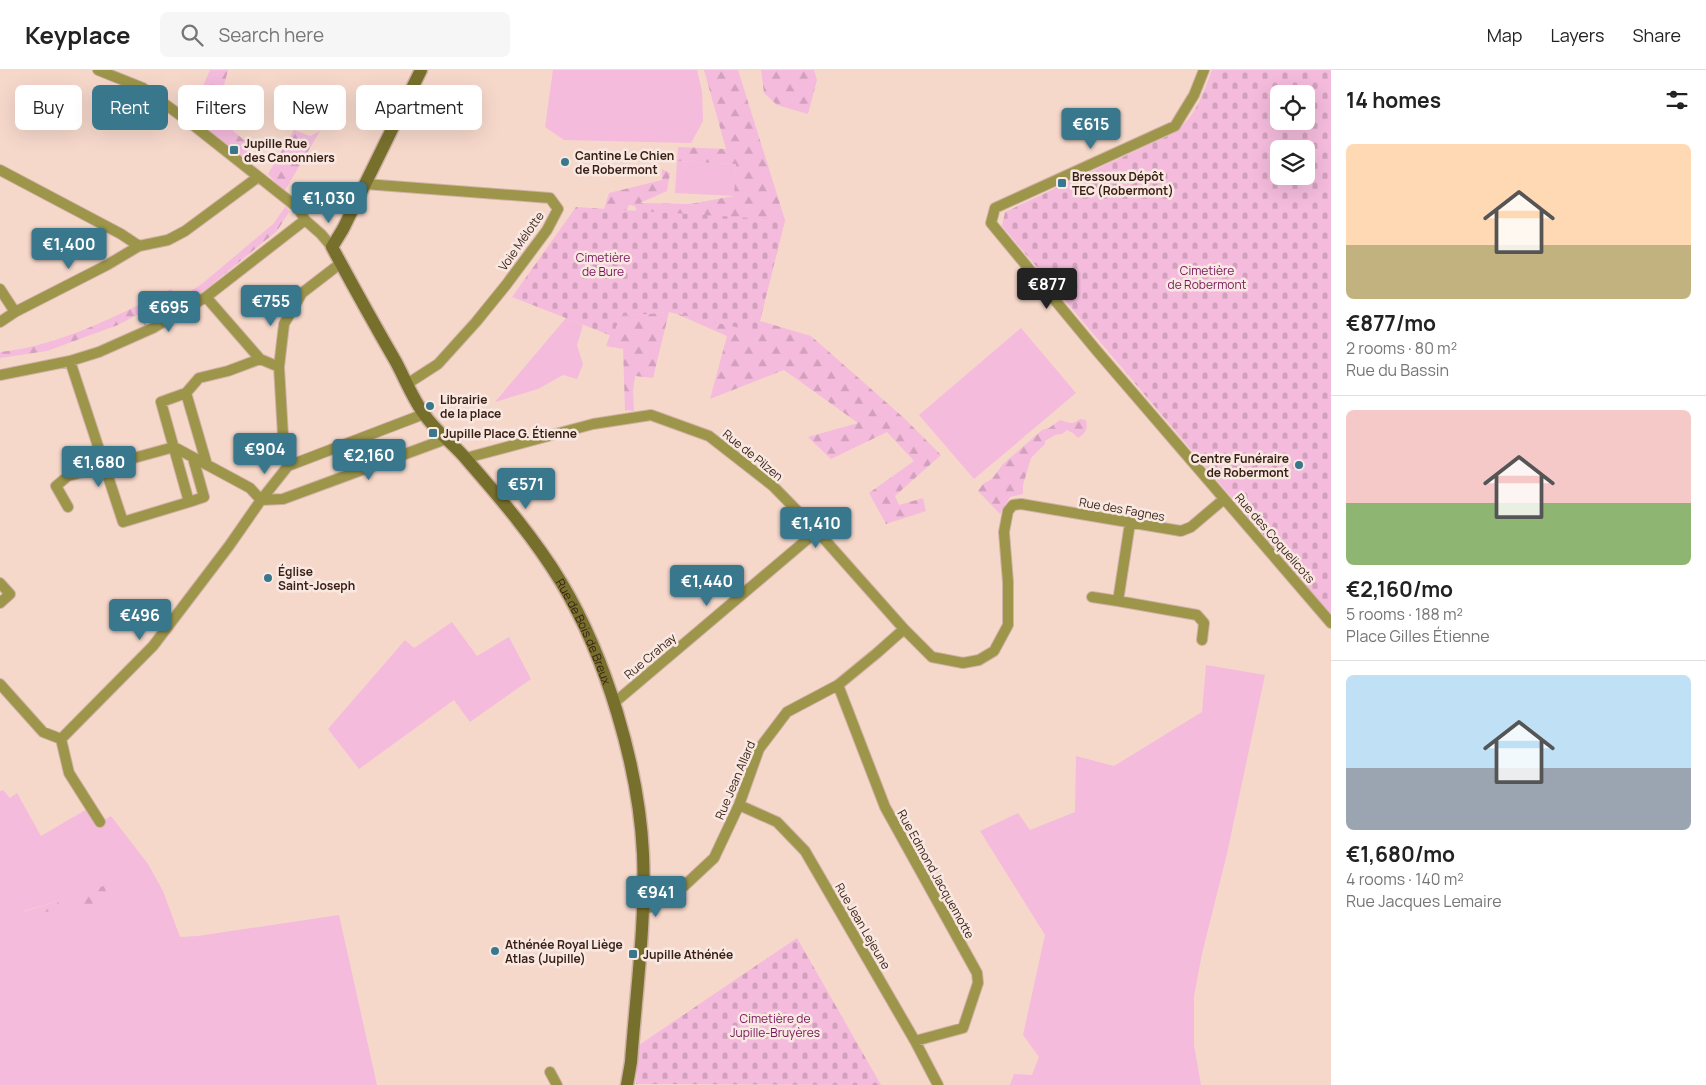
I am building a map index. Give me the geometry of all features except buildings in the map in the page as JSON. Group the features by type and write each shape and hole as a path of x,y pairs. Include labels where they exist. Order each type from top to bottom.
{"street":[{"path":"98,70 143,88 188,121 298,208 305,220 332,247 421,70"},
{"name":"Rue des Coquelicots","path":"1204,70 1194,95 1175,126 994,208 991,223 1122,380 1331,623"},
{"path":"0,170 121,234 139,246"},
{"path":"0,322 15,312 107,265 139,246 168,240 185,231 258,177"},
{"name":"Voie Mélotte","path":"365,184 550,198 558,209 547,230 476,322 438,364 407,384"},
{"path":"0,375 70,361 99,352 144,332 206,297 305,220"},
{"name":"Rue de Bois de Breux","path":"332,247 424,414 446,440 466,458 539,548 561,582 592,644 614,703 628,752 643,852 643,911 631,1062 627,1085"},
{"path":"288,466 284,453 279,367 284,324 302,293 341,263"},
{"path":"0,289 15,312"},
{"path":"206,297 260,360 279,367"},
{"path":"189,502 161,402 186,392 199,378 260,360"},
{"path":"70,361 123,522 204,497 194,458"},
{"path":"186,392 207,465"},
{"path":"61,739 153,646 288,466 424,414"},
{"name":"Rue de Pilzen","path":"466,458 593,424 651,415 708,436 773,486 817,531 904,629 932,657 963,663 979,660 994,651 1008,625 1008,582 1004,532 1008,511"},
{"path":"261,500 283,499 446,440"},
{"path":"68,507 56,486 68,476 174,447 250,488 261,500"},
{"name":"Rue des Fagnes","path":"1008,511 1013,505 1021,504 1181,531 1191,528 1224,499"},
{"path":"1118,601 1130,523"},
{"name":"Rue Crahay","path":"614,703 817,531"},
{"path":"0,583 10,594 0,604"},
{"path":"1092,597 1197,614 1204,623 1202,640"},
{"name":"Rue Jean Allard","path":"643,911 684,886 714,858 739,805 759,749 787,712 838,685 904,629"},
{"path":"0,684 43,732 61,739"},
{"name":"Rue Edmond Jacquemotte","path":"838,685 885,807 978,973 978,983 963,1028 915,1041"},
{"path":"61,739 69,773 100,822"},
{"name":"Rue Jean Lejeune","path":"739,805 777,822 805,851 915,1041 938,1085"},
{"path":"550,1072 557,1085"}],"green space":[{"path":"210,70 228,70 224,85 203,85"},
{"path":"553,70 697,70 702,91 703,121 691,143 564,140 545,127"},
{"path":"704,70 738,70 785,220 760,321 811,336 904,418 941,455 895,496 899,505 923,498 926,511 886,524 869,493 914,461 887,432 831,459 808,437 858,423 784,370 710,399 727,336 679,315 639,220 635,206 629,205 623,219 602,216 609,193 662,180 662,169 670,173 667,191 640,203 690,204 734,196 736,164 677,161 678,147 726,149"},
{"path":"761,70 814,70 817,80 808,114 777,105 764,93"},
{"name":"Cimetière de Robermont","path":"1212,70 1331,70 1331,615 1002,226 1005,212 1174,133 1188,119 1202,97"},
{"path":"209,130 232,130 252,147 244,158"},
{"path":"294,130 310,136 320,131 284,192 268,174"},
{"path":"677,161 736,164 735,196 675,193"},
{"path":"286,206 289,212 277,231 205,290 145,326 143,323 203,283 273,224"},
{"name":"Cimetière de Bure","path":"576,207 785,220 757,332 669,312 621,316 612,336 512,297"},
{"path":"171,289 175,295 118,325 47,351 0,358 0,352 45,343 67,336 109,319"},
{"path":"669,312 653,378 635,376 633,390 634,411 625,410 623,349 606,346 610,335 612,335 620,316"},
{"path":"566,318 583,325 577,345 583,364 577,379 563,375 538,389 495,402"},
{"path":"1021,328 1076,393 974,479 919,415"},
{"path":"1080,419 1086,420 1087,426 1085,432 1078,438 1067,430 1045,441 1045,444 1031,458 1023,485 1023,494 1010,497 1000,514 978,491 983,484 992,479 1003,464 1042,430 1049,428 1060,420 1073,423"},
{"path":"452,622 477,656 509,637 531,679 470,722 454,700 359,769 328,729 405,640 414,648"},
{"path":"1206,665 1265,675 1194,996 1194,1045 1201,1085 1010,1085 1014,1074 1032,1075 1039,1057 1023,1035 1045,935 980,831 1018,813 1030,830 1075,812 1076,756 1114,766 1202,712"},
{"path":"3,790 10,798 17,793 41,836 87,809 96,825 111,816 148,864 163,891 180,937 339,915 377,1085 0,1085 0,791","holes":["58,901 60,907 23,912"]},
{"path":"104,886 107,894 80,912 67,896"},
{"path":"58,901 60,907 27,919 23,912"},
{"name":"Cimetière de Jupille-Bruyères","path":"797,938 881,1085 636,1084 639,1045"}],"place":[{"name":"Jupille Rue des Canonniers","path":"234,150"},
{"name":"Cantine Le Chien de Robermont","path":"565,162"},
{"name":"Bressoux Dépôt TEC (Robermont)","path":"1062,183"},
{"name":"Librairie de la place","path":"430,406"},
{"name":"Jupille Place G. Étienne","path":"433,433"},
{"name":"Centre Funéraire de Robermont","path":"1299,465"},
{"name":"Église Saint-Joseph","path":"268,578"},
{"name":"Athénée Royal Liège Atlas (Jupille)","path":"495,951"},
{"name":"Jupille Athénée","path":"633,954"}]}
